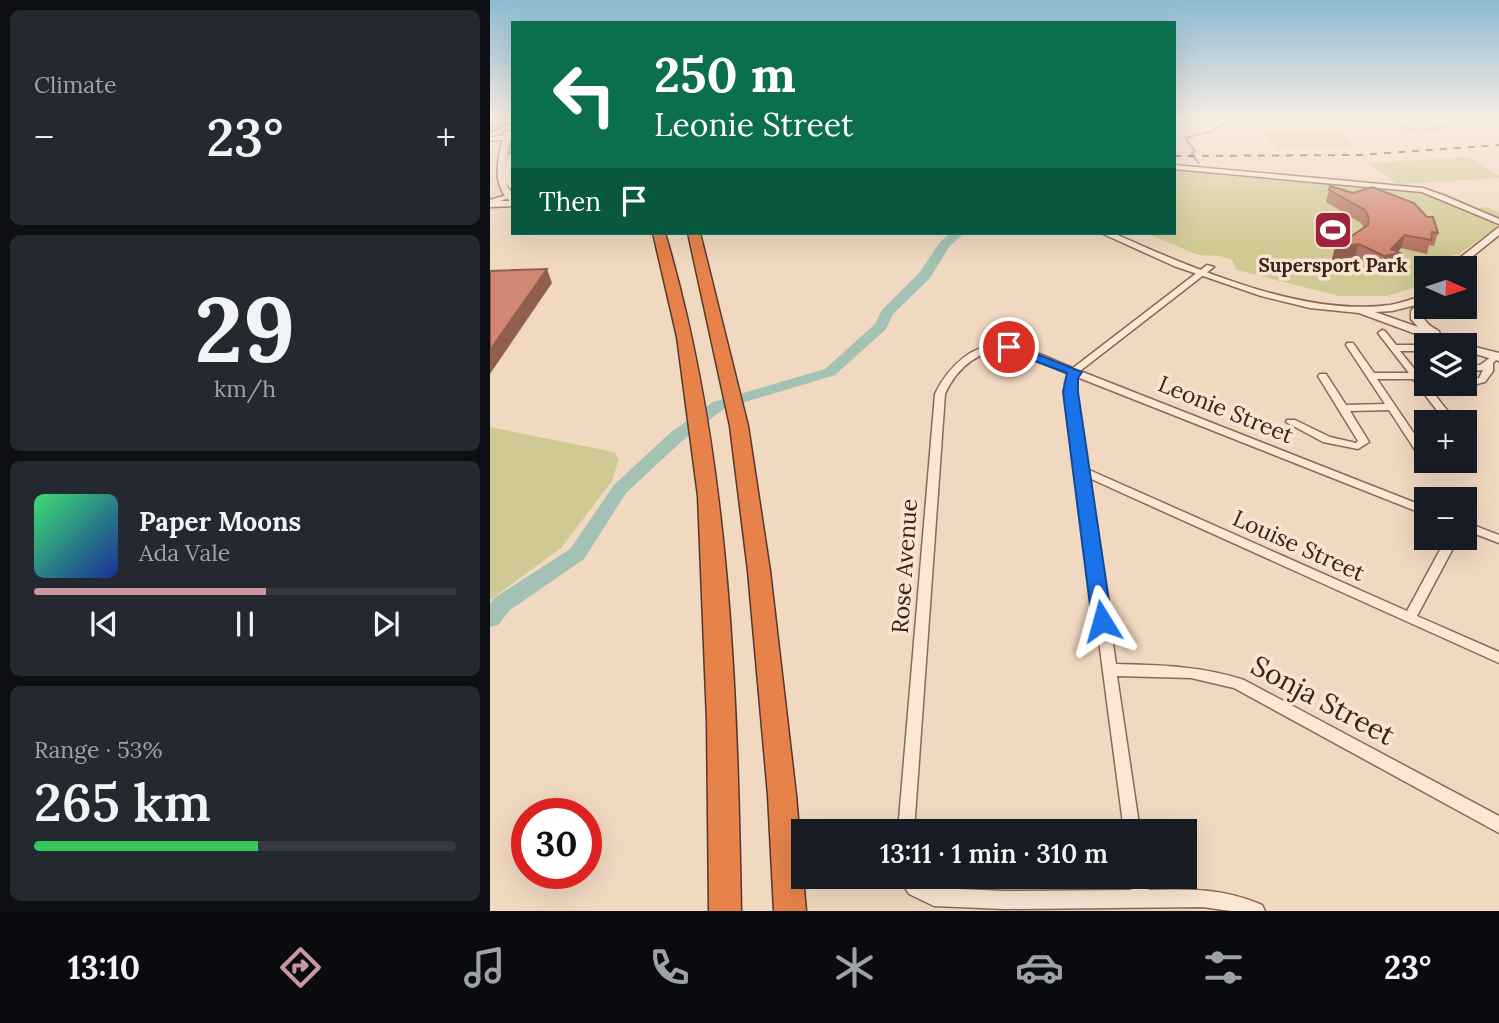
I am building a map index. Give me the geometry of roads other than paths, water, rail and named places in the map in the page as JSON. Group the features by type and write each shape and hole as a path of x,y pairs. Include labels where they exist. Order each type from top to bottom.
{"highway":[{"path":"660,235 678,294 695,395 715,580 725,809 725,911"},
{"path":"683,235 705,288"},
{"path":"694,235 739,426 763,610 782,795 790,911"}],"street":[{"path":"501,162 496,179 509,194"},
{"path":"509,194 507,179 511,162"},
{"path":"1176,167 1423,190 1499,222"},
{"path":"490,200 509,194"},
{"path":"490,200 509,194"},
{"path":"1467,256 1499,230"},
{"path":"1111,235 1206,270 1308,297 1357,307 1400,308 1414,303"},
{"path":"1128,235 1206,270"},
{"path":"1477,257 1499,239"},
{"path":"1130,819 1070,392 1071,378 1089,360 1206,270"},
{"path":"1357,307 1393,302 1414,295"},
{"path":"1357,307 1395,325 1420,333"},
{"path":"1417,319 1435,333"},
{"path":"1382,332 1414,375"},
{"path":"1350,345 1414,441"},
{"name":"Rose Avenue","path":"907,819 940,394 956,369 990,347 1009,347"},
{"name":"Leonie Street","path":"1009,347 1414,506"},
{"path":"1395,348 1414,348"},
{"path":"1477,350 1492,360"},
{"path":"1089,360 1092,378"},
{"path":"1477,369 1492,360"},
{"path":"1477,381 1482,380 1492,360"},
{"path":"1291,422 1327,440 1353,446 1364,442 1323,376"},
{"path":"1371,376 1414,376"},
{"path":"1431,396 1442,410"},
{"path":"1344,408 1391,407"},
{"name":"Louise Street","path":"1082,471 1499,658"},
{"path":"1477,531 1499,539"},
{"path":"1410,617 1446,550"},
{"name":"Sonja Street","path":"1109,670 1188,672 1221,677 1239,684 1499,825"},
{"path":"917,889 934,897 1005,906 1141,897 1215,899 1256,911"},
{"path":"1140,889 1141,897"}],"waterway":[{"path":"490,619 502,604 577,554 620,489 676,437 719,405 830,372 881,326 887,313 909,288 925,275 944,245 956,235"}],"place":[{"name":"Supersport Park","path":"1333,230"}]}
